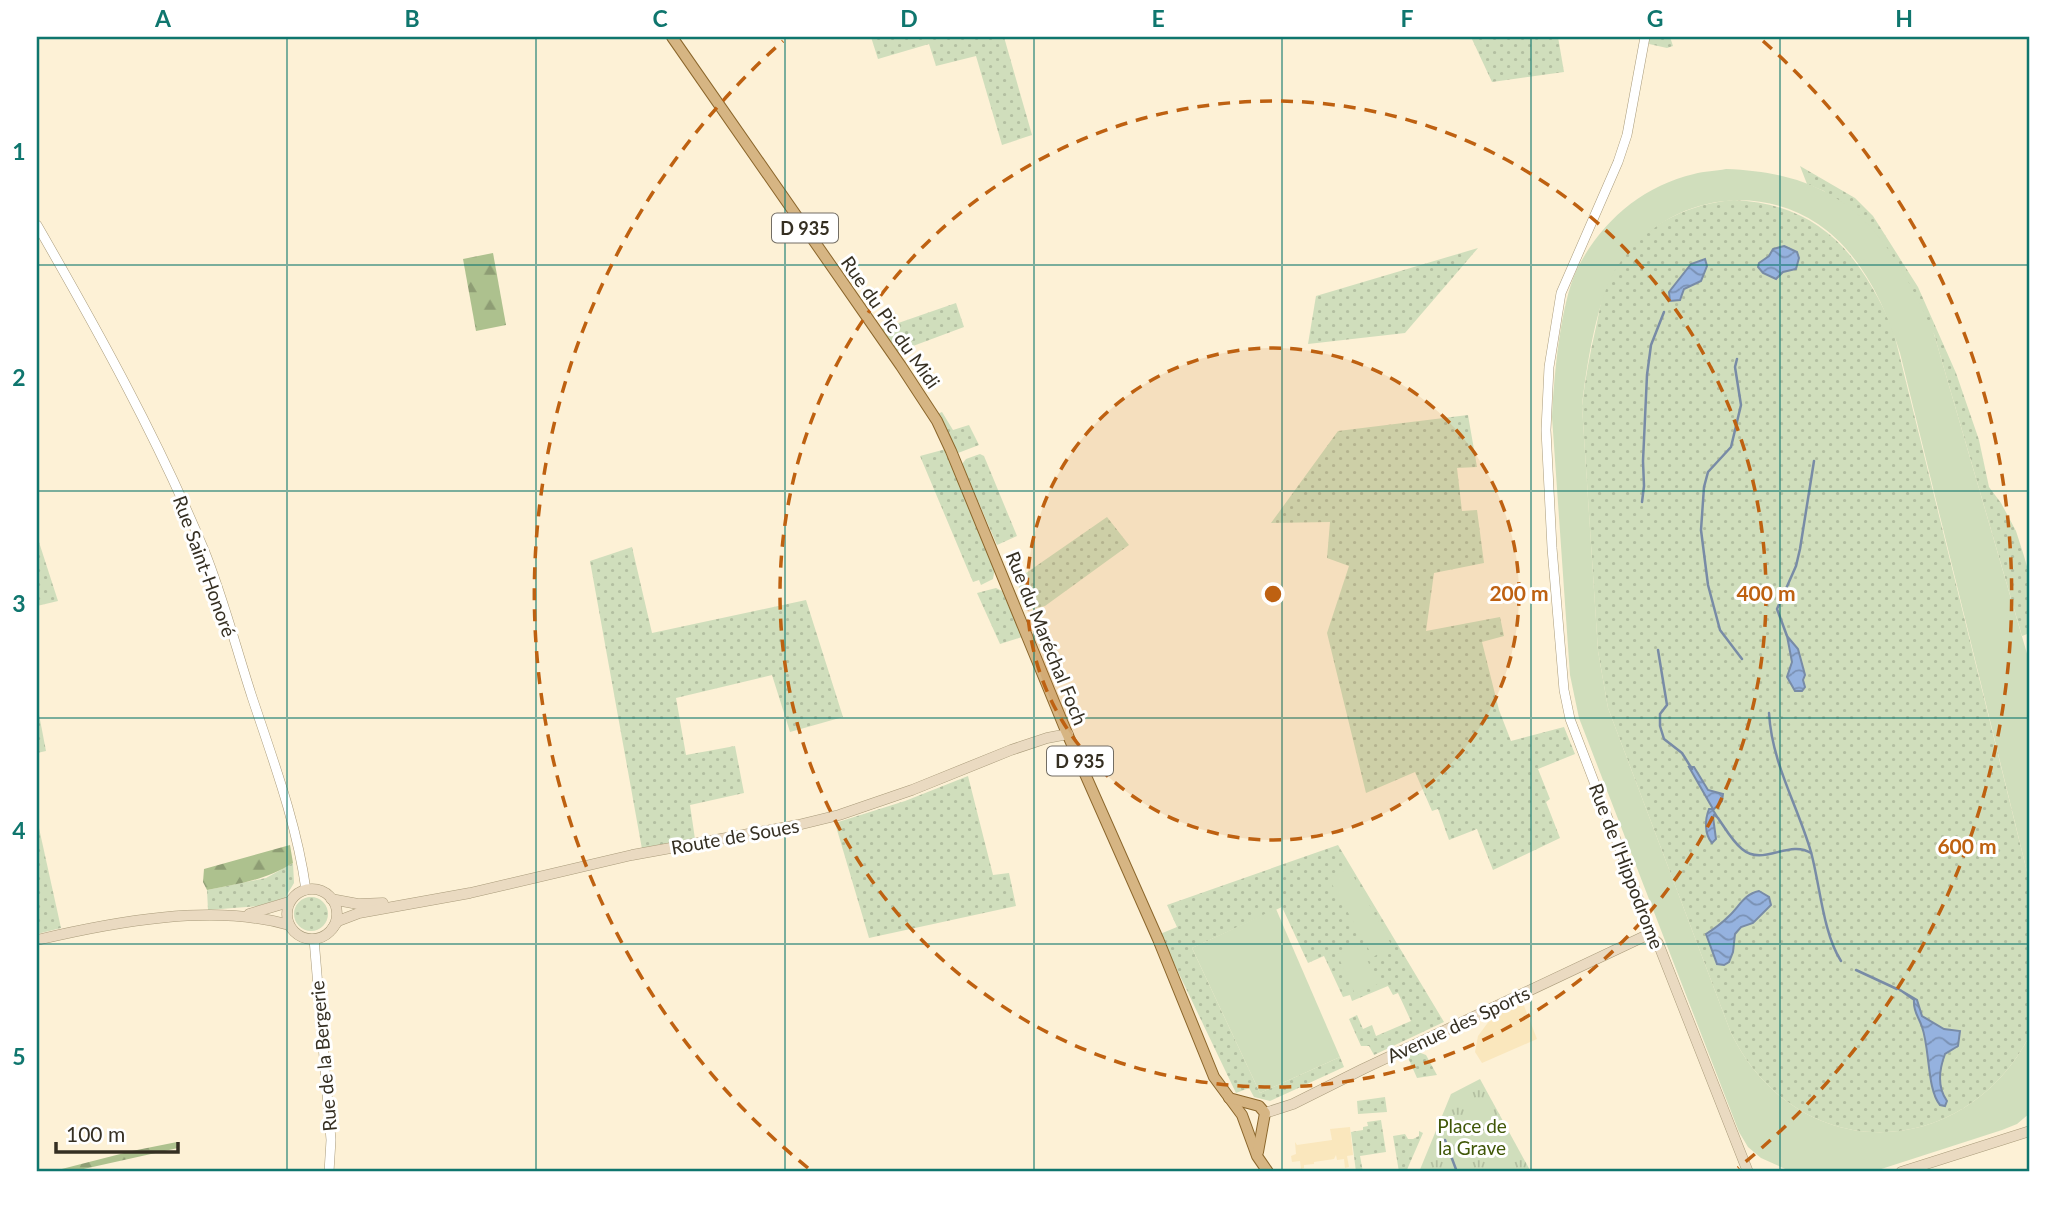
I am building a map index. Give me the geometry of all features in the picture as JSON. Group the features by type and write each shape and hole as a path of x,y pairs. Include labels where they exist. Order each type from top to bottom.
{"main road":[{"name":"Rue du Pic du Midi","path":"672,37 937,421"},
{"name":"Rue du Maréchal Foch","path":"937,421 1214,1077 1242,1115 1258,1156 1268,1172"},
{"name":"Route de Soues","path":"332,929 338,921 351,915 394,905 496,888 632,855 839,815 912,790 1011,750 1068,734"},
{"path":"37,940 126,921 242,915 276,908 306,890 325,893 337,913 332,929 324,936 314,939 301,937 289,925 242,915"},
{"name":"Route de Soues","path":"331,899 358,904 394,905"},
{"path":"289,902 289,925"},
{"name":"Avenue des Sports","path":"1264,1118 1569,971 1650,936"},
{"name":"Rue de l'Hippodrome","path":"1650,936 1658,943 1748,1172"},
{"path":"1229,1098 1259,1106 1264,1118 1258,1156"},
{"path":"1242,1115 1251,1105"},
{"path":"1248,1127 1258,1128 1264,1118"},
{"path":"1900,1172 2030,1131"}],"street":[{"name":"Rue de l'Hippodrome","path":"1644,37 1627,135 1618,162 1561,293 1549,367 1546,430 1552,548 1564,690 1570,719 1651,931 1650,936"},
{"name":"Rue Saint-Honoré","path":"37,225 104,340 171,475 205,553 276,770 301,856 306,890"},
{"name":"Rue de la Bergerie","path":"314,939 331,1140 329,1172"}],"shaded area":[{"path":"1521,998 1537,1039 1482,1063 1475,1052 1478,1036 1495,1013"},
{"path":"1350,1127 1353,1155 1347,1156 1349,1167 1345,1168 1344,1159 1337,1160 1336,1155 1334,1159 1304,1165 1301,1169 1300,1161 1292,1162 1291,1156 1296,1154 1295,1142 1297,1145 1332,1140 1330,1129"}],"green space":[{"path":"871,37 1004,37 1032,135 1002,145 976,56 936,66 929,44 878,59"},
{"path":"1471,37 1558,37 1564,72 1492,82"},
{"path":"1647,37 1670,37 1673,46 1667,48 1649,44"},
{"path":"1800,166 1855,198 1873,216 1918,287 1956,373 1979,440 1989,487 2016,531 2030,577 2030,633 2022,636 1934,334 1824,191 1807,184"},
{"path":"1726,169 1768,173 1803,182 1832,196 1858,215 1880,238 1899,266 1934,334 2030,664 2030,884 1900,353 1870,281 1847,250 1818,224 1792,210 1764,202 1736,200 1708,204 1682,212 1657,226 1635,244 1610,280 1598,314 1582,406 1598,651 1608,708 1731,1033 1760,1077 1796,1108 1837,1126 1880,1132 1923,1126 1964,1108 2001,1077 2030,1035 2030,1113 2017,1124 2002,1130 1872,1172 1792,1172 1761,1158 1748,1147 1739,1132 1579,718 1570,675 1552,417 1559,342 1571,284 1577,269 1598,236 1625,208 1657,187 1675,180"},
{"path":"1734,200 1790,211 1833,238 1851,256 1866,278 1893,329 2030,884 2030,1035 2001,1077 1964,1108 1923,1126 1880,1132 1837,1126 1796,1108 1760,1077 1731,1033 1608,708 1598,651 1582,406 1601,304 1614,271 1625,254 1656,226 1693,208"},
{"path":"1478,248 1405,333 1308,344 1316,296"},
{"path":"493,253 506,325 476,331 463,259"},
{"path":"956,303 964,327 897,352 881,329"},
{"path":"942,412 953,430 969,425 979,445 958,453 937,414"},
{"path":"1468,415 1477,467 1457,468 1462,511 1477,510 1484,563 1434,573 1426,631 1500,617 1504,636 1482,642 1499,710 1511,741 1564,727 1575,754 1538,769 1550,799 1546,802 1560,838 1493,870 1477,829 1449,840 1438,809 1432,811 1415,772 1366,793 1327,633 1349,566 1327,558 1330,522 1271,523 1338,431"},
{"path":"946,449 995,568 993,579 981,585 979,580 973,582 920,456"},
{"path":"980,454 984,456 1017,536 997,545 962,464 966,459"},
{"path":"1107,517 1129,545 1045,606 1028,610 1016,580"},
{"path":"37,536 58,601 37,606"},
{"path":"632,547 652,633 806,600 843,717 790,732 772,675 676,698 686,755 735,746 744,793 690,805 695,839 642,849 590,561"},
{"path":"996,588 1002,591 1022,637 1000,644 977,593"},
{"path":"37,704 46,751 37,753"},
{"path":"968,776 993,875 1009,873 1016,906 869,938 835,823 905,801"},
{"path":"37,819 61,928 37,934"},
{"path":"290,845 293,863 273,874 207,890 203,882 204,869"},
{"path":"1338,845 1444,1022 1374,1055 1369,1046 1361,1046 1349,1019 1357,1015 1363,1029 1372,1025 1376,1036 1411,1021 1398,993 1393,995 1388,986 1352,1001 1350,995 1343,997 1324,956 1308,963 1282,907 1192,948 1260,1093 1340,1057 1344,1067 1270,1101 1254,1097 1249,1088 1236,1093 1160,934 1177,927 1167,905"},
{"path":"293,863 294,883 285,898 259,906 208,910 207,890 266,878"},
{"path":"1349,868 1392,946 1373,957 1329,879"},
{"path":"311,897 323,902 328,914 323,926 311,931 299,926 294,914 299,902"},
{"path":"1276,909 1340,1057 1260,1093 1192,948"},
{"path":"1360,944 1378,984 1355,994 1337,954"},
{"path":"1413,1050 1426,1055 1437,1075 1417,1078 1406,1053"},
{"name":"Place de la Grave","path":"1480,1079 1531,1172 1419,1172 1451,1094"},
{"path":"1385,1097 1387,1112 1358,1114 1357,1101"},
{"path":"1381,1120 1386,1152 1360,1156 1363,1172 1356,1172 1351,1132 1363,1130 1363,1127 1368,1126 1367,1122"},
{"path":"1419,1131 1423,1133 1406,1172 1399,1172 1393,1136 1405,1134 1408,1139 1413,1139 1419,1136"},
{"path":"177,1142 178,1148 70,1172 50,1172 132,1151"}],"water":[{"path":"1784,246 1797,252 1799,258 1796,269 1783,272 1776,279 1763,273 1758,267 1759,263 1769,256 1773,249"},
{"path":"1705,259 1707,266 1701,281 1684,289 1680,300 1670,301 1669,292 1691,264"},
{"path":"1787,636 1798,649 1805,675 1805,687 1802,691 1795,691 1787,677 1792,662"},
{"path":"1689,767 1694,767 1708,790 1723,794 1722,801 1713,810 1718,818 1714,815 1713,817 1716,839 1712,843 1706,831 1706,822 1709,809 1713,809"},
{"path":"1759,891 1769,897 1771,905 1753,923 1741,927 1735,934 1729,962 1724,965 1717,964 1706,934 1726,919 1746,898"},
{"path":"1897,988 1917,1000 1922,1016 1944,1029 1960,1031 1958,1046 1945,1054 1941,1066 1940,1084 1947,1101 1945,1106 1940,1105 1933,1090 1925,1036 1915,1011 1914,1000"}],"waterway":[{"path":"1642,502 1647,375 1651,345 1664,312"},
{"path":"1737,359 1735,367 1741,405 1731,447 1708,472 1704,487 1701,530 1708,585 1720,630 1742,659"},
{"path":"1787,636 1777,609 1796,566 1814,461"},
{"path":"1658,650 1667,705 1660,714 1660,726 1664,739 1682,753 1692,769"},
{"path":"1769,713 1780,767 1811,852 1826,923 1841,961"},
{"path":"1718,818 1735,842 1750,854 1794,849 1811,853"},
{"path":"1856,970 1897,989"},
{"path":"1445,1140 1457,1172"}]}
